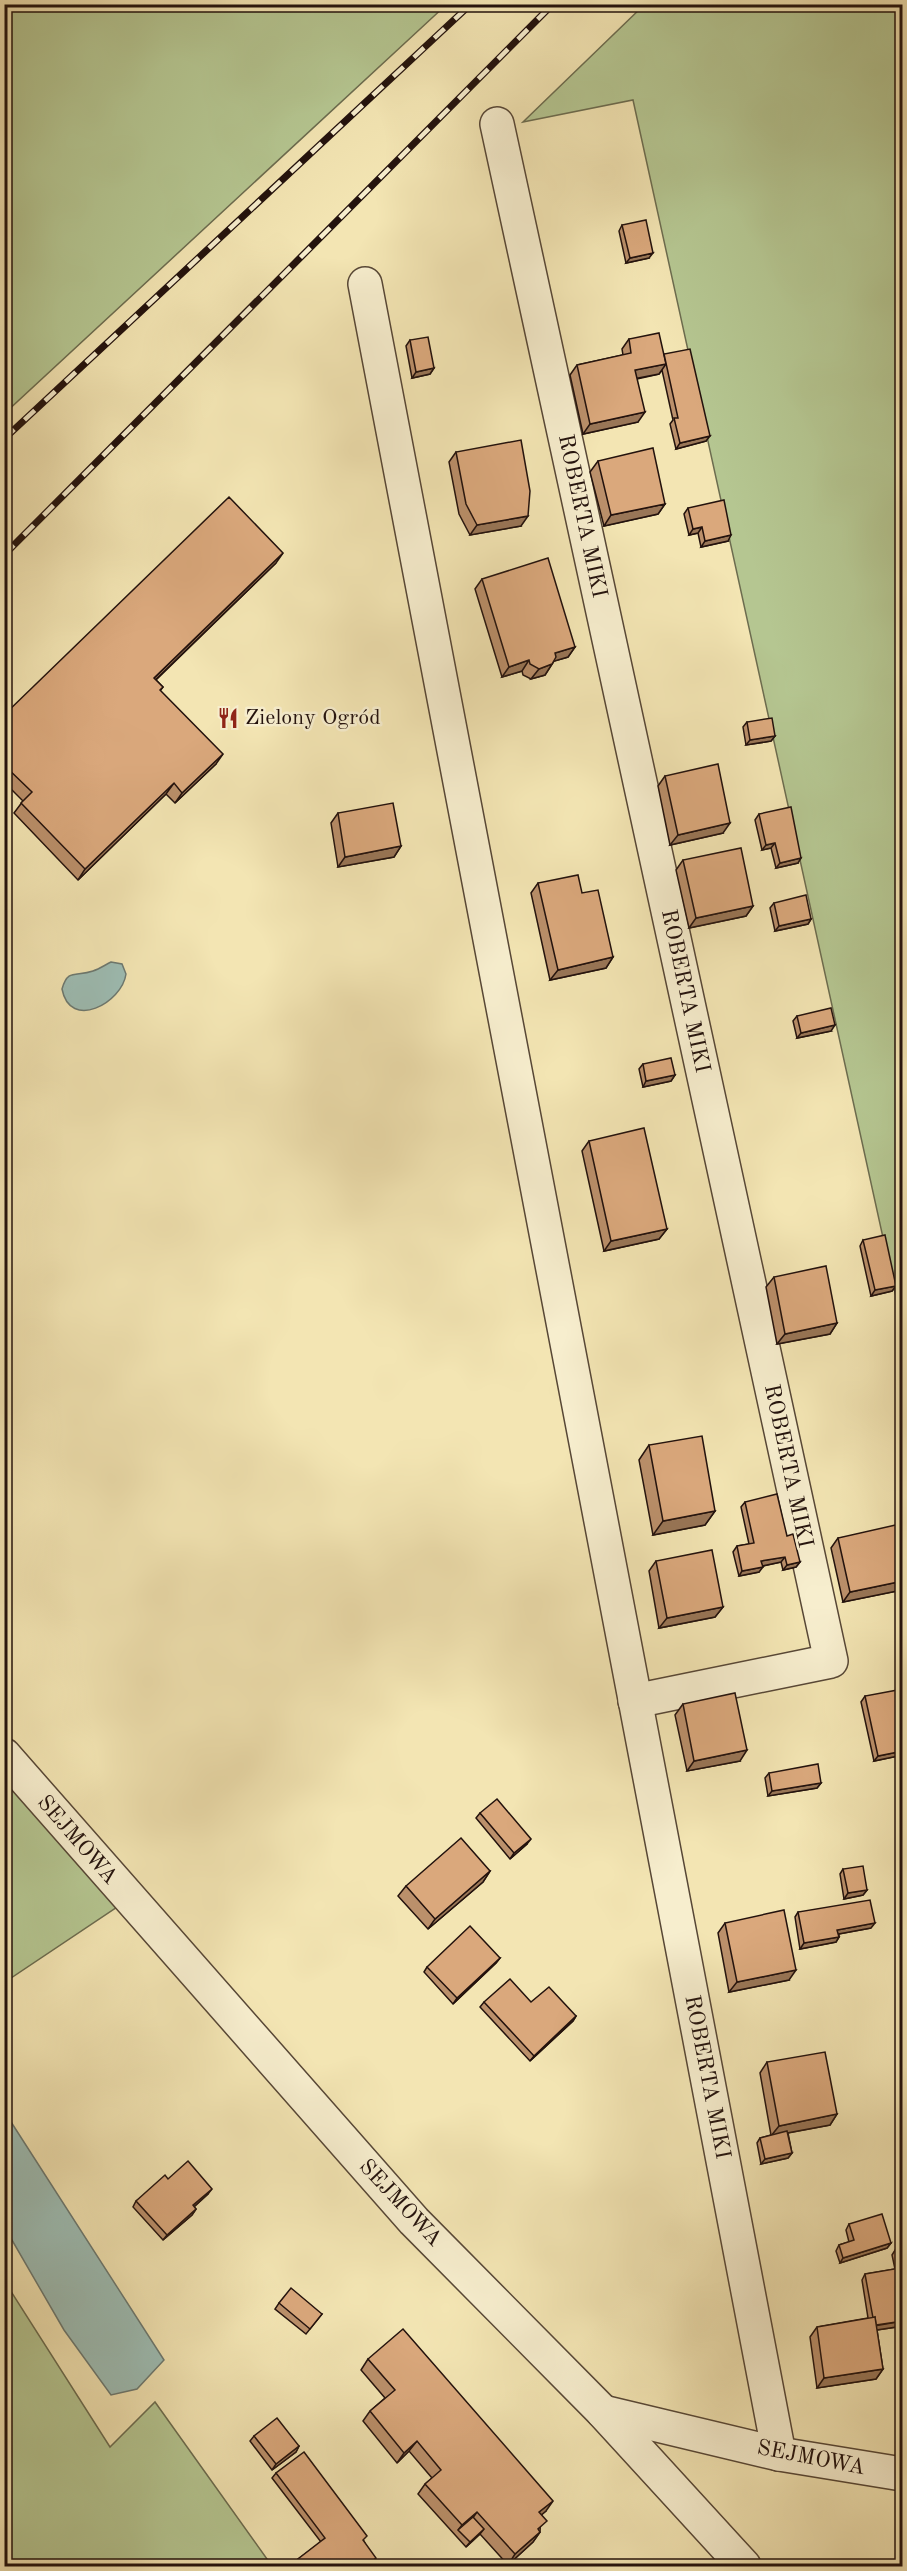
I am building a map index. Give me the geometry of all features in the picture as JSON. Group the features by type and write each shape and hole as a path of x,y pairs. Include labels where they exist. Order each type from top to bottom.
{"street":[{"name":"ROBERTA MIKI","path":"497,124 831,1661 635,1701"},
{"name":"ROBERTA MIKI","path":"365,284 780,2454"},
{"name":"SEJMOWA","path":"4,1755 414,2221 603,2412 780,2454 903,2474"},
{"path":"603,2412 744,2566"}],"green space":[{"path":"5,4 446,4 446,5 5,413"},
{"path":"644,5 902,5 902,1324 633,100 523,122"},
{"path":"4,1775 120,1905 5,1982 4,1982"},
{"path":"5,2282 110,2447 155,2402 272,2566 5,2566"}],"water":[{"path":"111,962 122,964 126,974 122,985 106,1003 85,1010 75,1008 67,1002 62,989 67,978 73,974 93,971"},
{"path":"4,2111 164,2360 137,2389 111,2395 64,2330 5,2228"}],"building":[{"path":"646,220 653,253 630,258 622,225"},
{"path":"659,333 666,364 635,370 645,412 590,424 577,365 631,353 629,339"},
{"path":"428,337 434,368 416,372 410,340"},
{"path":"690,349 710,436 680,443 674,418 678,418 664,354"},
{"path":"521,440 530,491 528,516 477,525 466,504 456,452"},
{"path":"653,448 665,504 611,515 598,461"},
{"path":"229,497 283,553 154,678 163,687 160,690 223,754 182,793 174,783 85,869 21,803 32,792 4,765 4,715"},
{"path":"724,500 731,535 705,541 702,527 693,529 688,508"},
{"path":"548,558 575,647 555,653 556,657 552,664 539,669 530,664 529,660 509,667 482,579"},
{"path":"772,718 775,736 750,740 747,722"},
{"path":"718,764 730,823 678,835 665,776"},
{"path":"393,803 401,846 345,857 338,813"},
{"path":"791,807 801,858 780,863 775,843 766,845 759,814"},
{"path":"741,848 753,906 696,918 683,860"},
{"path":"578,875 582,893 598,890 613,957 558,970 538,883"},
{"path":"806,895 811,919 779,926 774,903"},
{"path":"831,1008 835,1025 801,1033 797,1016"},
{"path":"671,1058 675,1075 646,1081 643,1064"},
{"path":"644,1128 667,1229 611,1241 589,1141"},
{"path":"885,1235 896,1286 875,1290 863,1240"},
{"path":"826,1266 837,1323 785,1334 774,1277"},
{"path":"702,1436 715,1511 663,1521 649,1445"},
{"path":"777,1494 787,1536 793,1534 800,1562 787,1565 785,1557 761,1561 763,1567 742,1571 737,1546 754,1543 745,1502"},
{"path":"900,1524 901,1534 903,1533 903,1581 850,1592 838,1538"},
{"path":"712,1550 723,1607 667,1618 656,1561"},
{"path":"903,1689 903,1751 878,1756 865,1696"},
{"path":"735,1693 747,1750 694,1761 683,1704"},
{"path":"818,1764 821,1783 772,1791 769,1773"},
{"path":"497,1799 531,1839 514,1853 480,1813"},
{"path":"461,1838 490,1871 435,1919 406,1886"},
{"path":"863,1866 867,1890 848,1893 843,1869"},
{"path":"870,1900 875,1923 837,1930 839,1937 804,1943 798,1912"},
{"path":"784,1910 796,1970 737,1982 725,1923"},
{"path":"470,1926 500,1958 457,1998 427,1967"},
{"path":"510,1979 531,2002 549,1987 576,2016 534,2056 484,2002"},
{"path":"825,2052 837,2114 779,2126 767,2062"},
{"path":"787,2131 792,2153 765,2159 760,2138"},
{"path":"188,2161 212,2189 193,2205 196,2209 167,2235 136,2201 165,2175 168,2179"},
{"path":"882,2214 891,2243 843,2258 839,2245 854,2240 849,2224"},
{"path":"903,2243 903,2259 899,2244"},
{"path":"900,2268 903,2279 903,2321 876,2325 865,2274"},
{"path":"291,2288 322,2314 310,2329 279,2303"},
{"path":"875,2317 883,2369 824,2378 817,2327"},
{"path":"403,2329 553,2501 539,2512 547,2521 538,2529 540,2532 515,2554 477,2512 462,2525 425,2484 441,2470 417,2441 404,2453 370,2411 395,2390 368,2359"},
{"path":"277,2418 299,2446 276,2464 254,2436"},
{"path":"304,2452 367,2536 363,2540 376,2558 365,2566 298,2566 294,2562 325,2538 276,2473"},
{"path":"473,2517 484,2529 470,2542 458,2530"}],"railway":[{"path":"4,439 471,4"},
{"path":"4,555 553,4"}],"place":[{"name":"Zielony Ogród","path":"228,718"}]}
